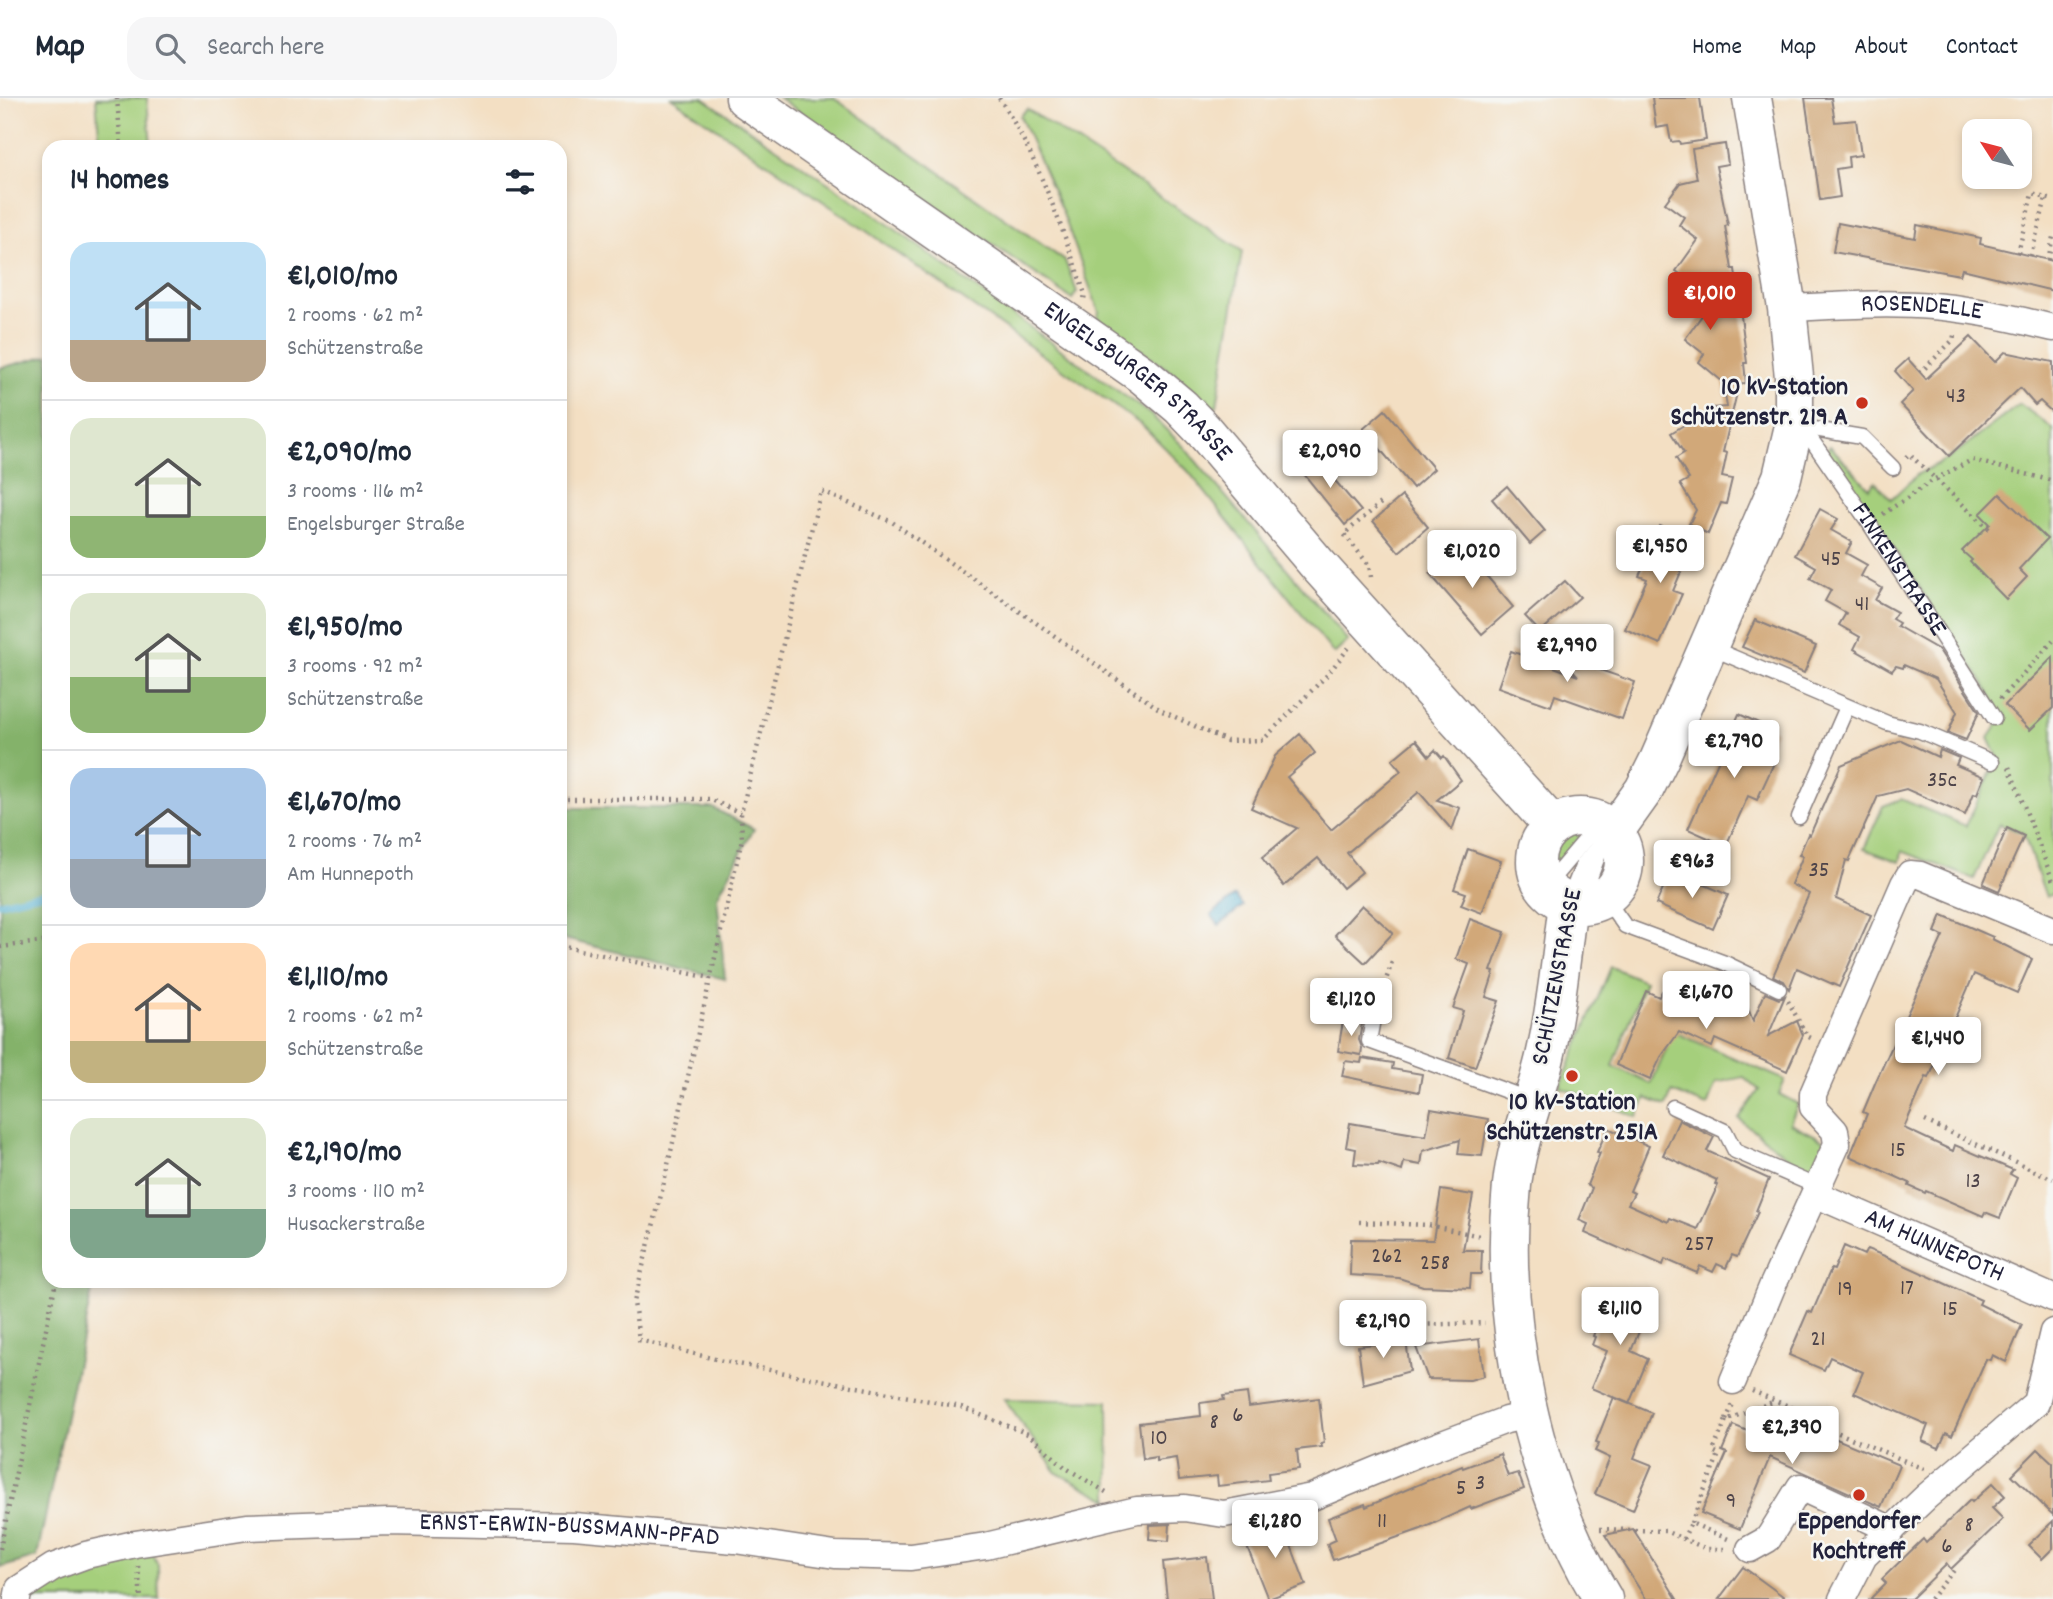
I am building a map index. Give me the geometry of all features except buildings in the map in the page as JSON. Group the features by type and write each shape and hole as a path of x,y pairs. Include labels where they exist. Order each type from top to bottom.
{"street":[{"name":"ENGELSBURGER STRASSE","path":"746,98 1144,376 1181,407 1553,826"},
{"path":"1607,837 1631,811 1659,760 1782,477 1794,426 1794,377 1787,308 1752,98"},
{"name":"ROSENDELLE","path":"1787,308 1893,304 1960,309 2053,328"},
{"path":"1578,817 1592,818 1604,824 1607,837 1622,846 1625,860 1619,882 1581,898 1556,899 1546,890 1536,864 1537,849 1543,836 1553,826 1578,817"},
{"path":"1733,1381 1836,1144 1835,1131 1813,1107 1814,1094 1910,874 1920,875 2053,930"},
{"name":"SCHÜTZENSTRASSE","path":"1581,898 1545,1057 1517,1157 1509,1238 1514,1321 1529,1415 1540,1456 1568,1532 1603,1599"},
{"name":"AM HUNNEPOTH","path":"1816,1191 2053,1298"},
{"path":"1842,1599 1864,1556 1947,1479 2044,1409 2053,1332"},
{"name":"ERNST-ERWIN-BUSSMANN-PFAD","path":"17,1599 19,1589 53,1567 86,1555 135,1544 247,1527 389,1522 574,1526 735,1540 835,1555 911,1557 986,1546 1136,1510 1185,1508 1224,1514 1312,1497 1429,1449 1506,1420 1529,1415"},
{"path":"1750,1549 1768,1539 1800,1487 1892,1530"}],"lane":[{"path":"1794,426 1861,437 1893,468"},
{"name":"FINKENSTRASSE","path":"1794,426 1813,442 1870,523 1992,714"},
{"path":"1708,646 1847,707 1887,723 1920,731 1992,762"},
{"path":"1799,817 1847,707"},
{"path":"1581,898 1563,888 1553,878 1591,832 1607,837"},
{"name":"SCHÜTZENSTRASSE","path":"1581,898 1625,926 1725,963 1779,989"},
{"path":"1373,1019 1369,1041 1532,1100"},
{"path":"1673,1108 1725,1131 1735,1152 1816,1191"}],"path":[{"path":"117,98 120,140"},
{"path":"999,98 1033,161 1085,294 1077,329"},
{"path":"2018,253 2032,194 2053,200"},
{"path":"2031,256 2046,198"},
{"path":"2049,260 2053,237"},
{"path":"1920,373 1953,340 1960,309"},
{"path":"1893,468 1909,454 1992,532"},
{"path":"1870,523 1935,479 1972,460 2053,481"},
{"path":"1136,1510 1066,1468 1027,1434 961,1407 723,1361 639,1340 634,1302 743,839 741,813 821,491 892,522 1162,711 1227,741 1264,740 1328,674 1370,622"},
{"path":"1371,583 1369,565 1344,534 1381,503"},
{"path":"1992,714 2053,641"},
{"path":"2010,770 2053,881"},
{"path":"567,799 709,799 741,813"},
{"path":"0,947 42,942"},
{"path":"567,947 711,978"},
{"path":"1373,1019 1392,962"},
{"path":"1779,989 1792,1005 1807,1036 1834,1049"},
{"path":"1925,1121 2053,1179"},
{"path":"1359,1222 1429,1225 1478,1236 1509,1238"},
{"path":"0,1549 54,1288"},
{"path":"1366,1331 1411,1325 1514,1321"},
{"path":"1733,1381 1740,1387 1805,1413 1808,1420 1947,1479"},
{"path":"1683,1539 1719,1454 1713,1451 1726,1420 1776,1401"},
{"path":"1691,1523 1750,1549"},
{"path":"1568,1532 1593,1528 1665,1531 1707,1549 1750,1549"},
{"path":"135,1544 141,1599"},
{"path":"1930,1599 1955,1569"}],"green space":[{"path":"96,98 147,98 150,140 99,140"},
{"path":"672,98 703,98 874,214 1151,415 1184,447 1348,641 1334,654 1188,471 1143,426"},
{"path":"779,98 834,98 1065,261 1077,292 1072,299"},
{"path":"1027,109 1242,251 1217,406 1211,407 1174,374 1097,318 1099,312 1062,211 1020,116"},
{"path":"42,357 42,1288 93,1288 37,1557 0,1568 0,368"},
{"path":"2020,404 2053,429 2053,894 2046,897 2023,833 1999,824 1974,879 1902,851 1900,862 1864,849 1883,806 1901,799 1966,826 1998,757 1989,738 2001,720 1990,693 1874,519 1823,453 1830,446 1869,488 1875,482 1891,499 1918,474 1949,458"},
{"path":"567,808 713,808 754,829 717,897 725,979 567,940"},
{"path":"1583,829 1591,833 1553,878 1550,860 1554,845 1566,834"},
{"path":"1611,967 1645,981 1613,1066 1651,1084 1674,1032 1785,1080 1779,1094 1798,1104 1790,1123 1828,1142 1813,1176 1739,1119 1759,1090 1744,1077 1716,1083 1707,1106 1672,1092 1666,1106 1646,1098 1637,1117 1560,1087"},
{"path":"1004,1399 1108,1401 1109,1500 1057,1473"},
{"path":"152,1550 158,1566 159,1599 27,1599 63,1573"}],"water":[{"path":"1235,896 1243,906 1219,925 1211,915"}],"waterway":[{"path":"0,903 42,894"}],"place":[{"name":"10 kV-Station Schützenstr. 219 A","path":"1862,403"},
{"name":"10 kV-Station Schützenstr. 251A","path":"1572,1076"},
{"name":"Eppendorfer Kochtreff","path":"1859,1495"}]}
